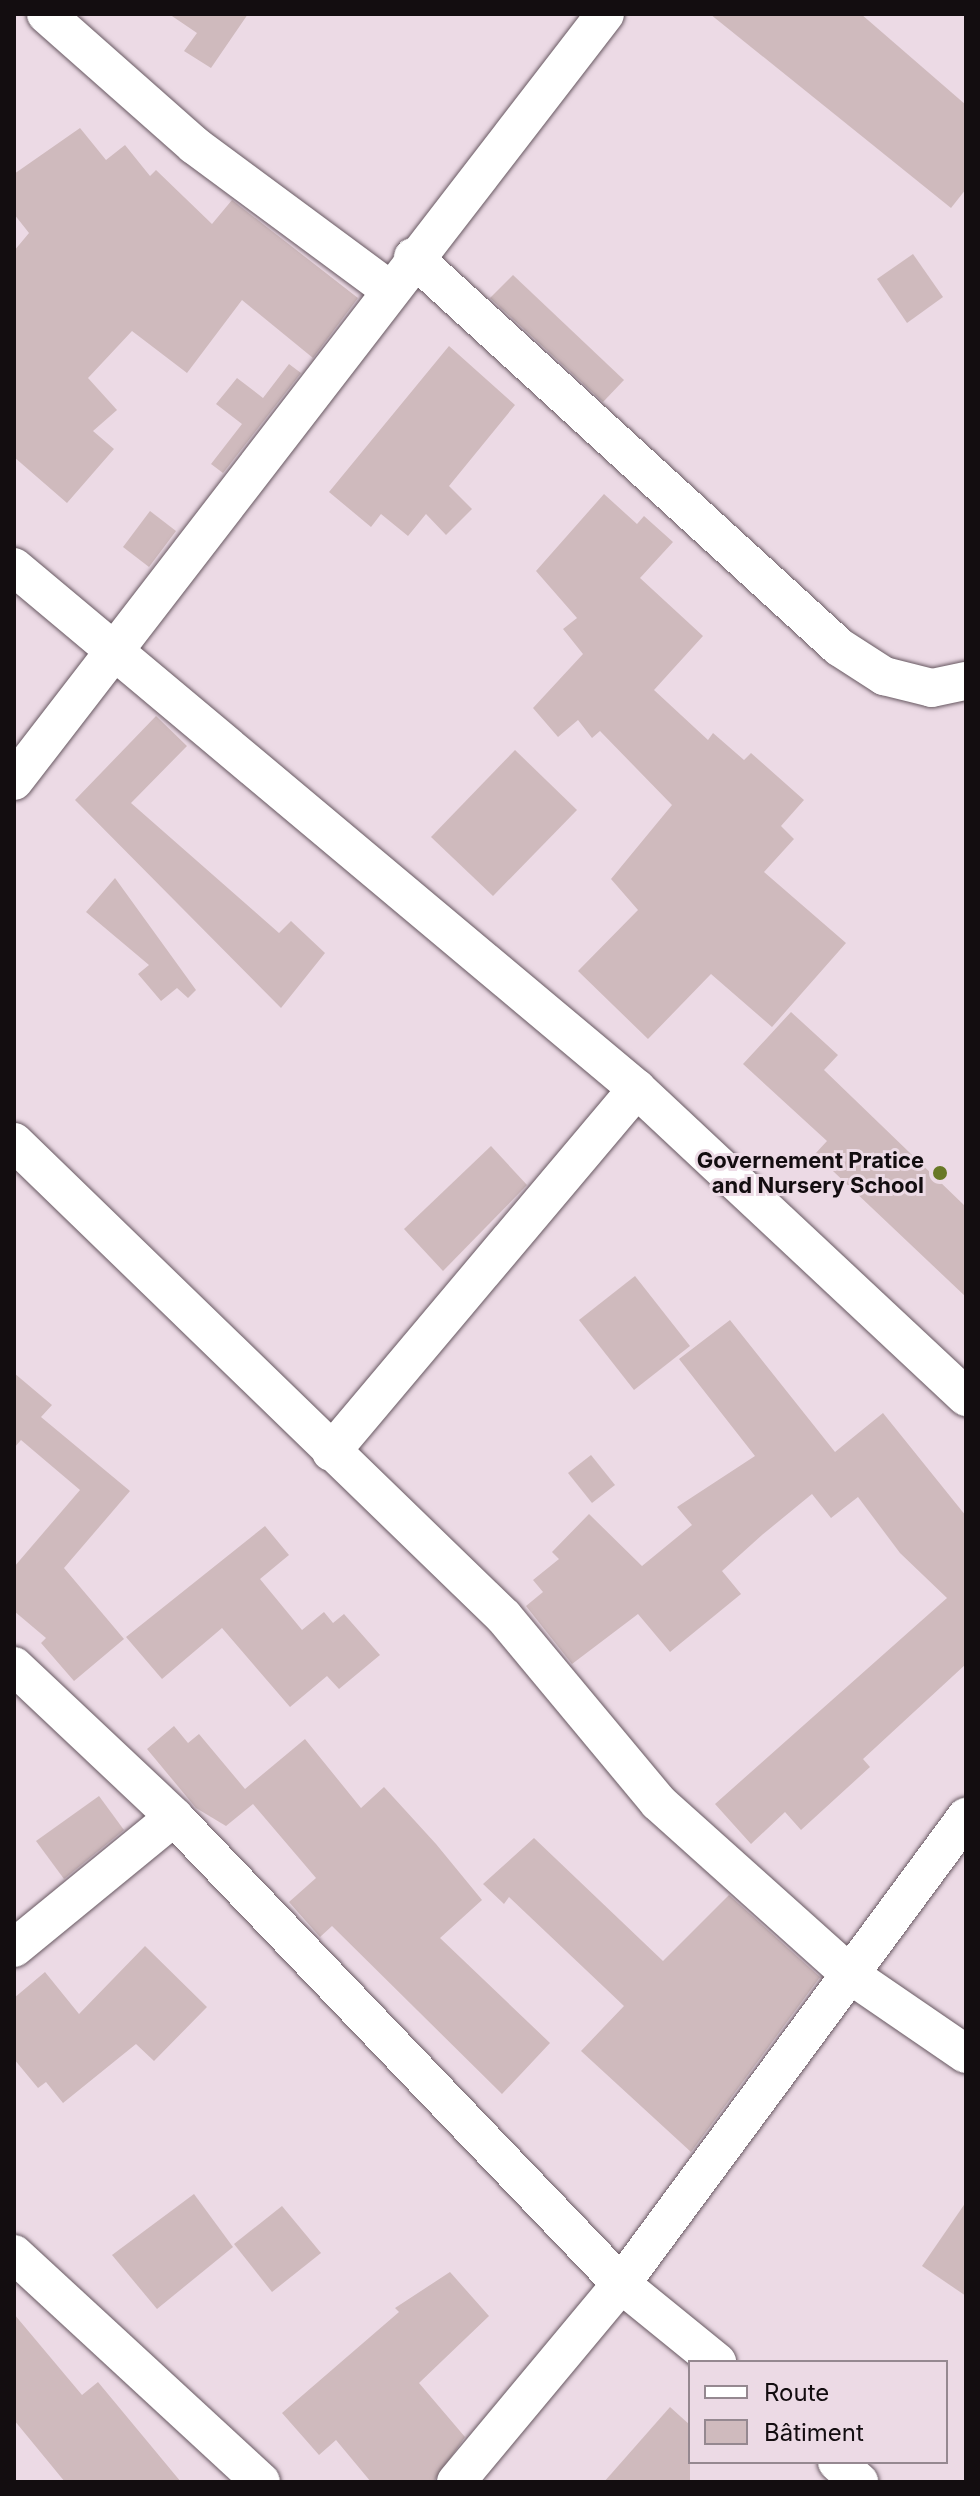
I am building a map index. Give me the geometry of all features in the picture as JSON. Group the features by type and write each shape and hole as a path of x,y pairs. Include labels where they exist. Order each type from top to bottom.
{"street":[{"path":"46,14 194,145 391,291"},
{"path":"14,781 391,291 413,257 605,14"},
{"path":"413,257 839,647 884,676 932,688 966,681"},
{"path":"14,567 637,1089 966,1397"},
{"path":"331,1452 637,1089"},
{"path":"14,1142 504,1617 636,1780 852,1976 966,2054"},
{"path":"14,1666 174,1817 621,2284 715,2360"},
{"path":"14,1948 174,1817"},
{"path":"456,2482 621,2284 852,1976 966,1817"},
{"path":"14,2254 261,2482"},
{"path":"839,2464 859,2482"}],"building":[{"path":"169,14 248,14 211,68 184,51 197,33"},
{"path":"710,14 861,14 966,105 966,189 951,208"},
{"path":"80,128 106,160 125,145 150,176 156,170 212,224 232,200 358,298 313,358 242,300 187,373 132,331 88,378 117,410 93,431 114,449 67,503 14,457 14,251 29,233 14,214 14,174"},
{"path":"913,254 943,297 907,323 877,279"},
{"path":"513,275 624,380 603,402 490,298"},
{"path":"449,346 515,405 449,486 472,509 446,535 426,514 408,536 381,514 371,527 329,492"},
{"path":"289,364 301,373 223,473 211,464 242,424 216,404 237,378 263,398"},
{"path":"604,494 637,524 644,516 673,542 640,578 703,636 654,690 708,740 713,733 744,760 751,753 804,800 781,826 794,839 764,872 846,943 772,1027 711,974 648,1039 578,971 638,910 611,879 672,805 600,731 592,738 578,720 558,737 533,708 583,654 563,629 577,618 536,571"},
{"path":"150,511 176,531 149,567 123,547"},
{"path":"156,716 187,746 131,803 279,933 291,921 325,953 281,1008 75,800"},
{"path":"515,750 577,810 493,896 431,837"},
{"path":"115,878 196,990 188,998 177,988 161,1001 138,974 149,965 86,912"},
{"path":"791,1012 838,1055 824,1070 966,1207 966,1297 815,1154 827,1141 743,1064"},
{"path":"491,1146 527,1185 443,1271 404,1229"},
{"path":"635,1276 690,1346 634,1390 579,1320"},
{"path":"730,1320 835,1452 883,1413 966,1516 966,1664 863,1759 870,1767 801,1830 785,1812 751,1844 715,1804 947,1598 900,1553 858,1497 831,1518 812,1494 762,1535 722,1571 741,1594 670,1652 638,1614 572,1664 526,1606 543,1592 533,1580 559,1559 552,1552 589,1514 642,1566 692,1525 677,1507 755,1456 679,1359"},
{"path":"14,1373 52,1405 41,1417 130,1491 64,1568 124,1639 74,1681 41,1643 46,1638 14,1611 14,1567 80,1490 21,1440 14,1448"},
{"path":"591,1455 615,1485 592,1503 568,1473"},
{"path":"265,1526 289,1555 260,1579 302,1630 324,1612 333,1623 344,1614 380,1655 339,1689 327,1676 290,1707 222,1628 162,1679 126,1637"},
{"path":"174,1726 188,1743 199,1734 245,1789 305,1739 361,1808 384,1787 436,1844 482,1900 440,1938 550,2043 502,2094 332,1926 320,1937 289,1902 316,1878 253,1804 226,1826 196,1808 147,1749"},
{"path":"99,1796 124,1830 64,1879 36,1841"},
{"path":"534,1838 663,1961 729,1895 820,1977 691,2152 581,2051 624,2006 509,1897 504,1904 483,1884"},
{"path":"145,1946 207,2007 154,2061 136,2044 63,2103 46,2082 38,2088 14,2059 14,1998 45,1972 79,2014"},
{"path":"194,2194 233,2247 157,2309 112,2255"},
{"path":"966,2202 966,2296 922,2266"},
{"path":"282,2206 321,2253 272,2292 234,2244"},
{"path":"450,2272 489,2316 419,2383 465,2437 434,2481 371,2482 336,2440 319,2455 282,2413 399,2312 395,2308"},
{"path":"14,2314 82,2395 98,2382 181,2482 65,2482 14,2420"},
{"path":"670,2407 688,2423 690,2482 604,2482"}],"place":[{"name":"Governement Pratice and Nursery School","path":"940,1173"}]}
